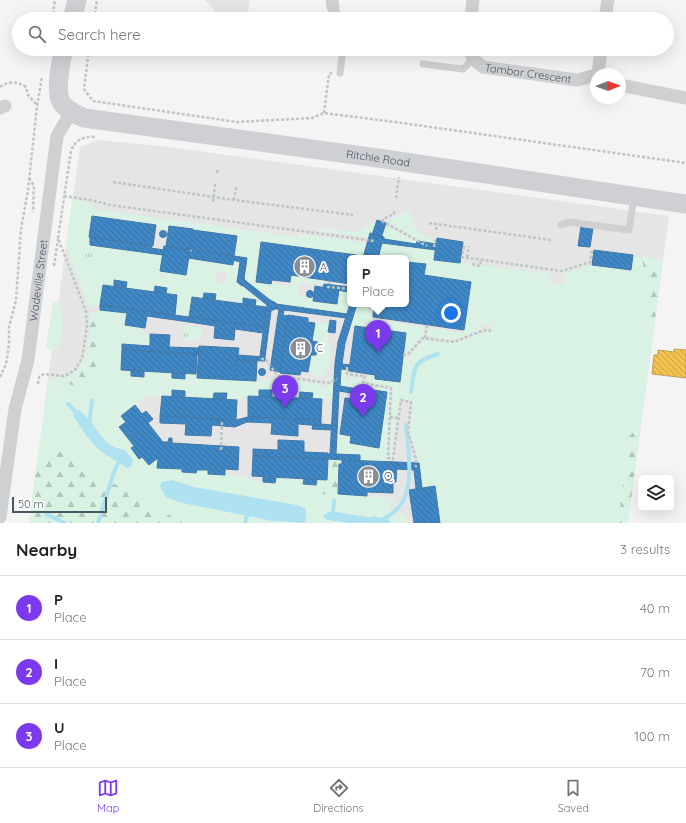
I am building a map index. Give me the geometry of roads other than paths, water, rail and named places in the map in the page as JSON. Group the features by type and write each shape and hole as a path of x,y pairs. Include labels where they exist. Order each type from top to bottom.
{"street":[{"path":"74,12 77,0"},
{"path":"471,12 473,0"},
{"path":"606,12 608,0"},
{"path":"63,56 59,89 61,102 71,112"},
{"name":"Tambor Crescent","path":"473,56 483,67 577,80 590,76"},
{"path":"598,68 600,56"},
{"path":"626,86 686,98"},
{"name":"Ritchie Road","path":"71,112 92,120 393,160 686,204"},
{"name":"Wadeville Street","path":"0,517 15,409 28,360 58,136 71,112"}],"lane":[{"path":"332,3 337,12"},
{"path":"340,73 342,56"},
{"path":"423,64 463,69 470,56"},
{"path":"561,225 569,222 629,230 634,196"}],"water":[{"path":"78,409 108,443 127,452 133,461 131,467 127,468 106,455 92,442 73,415"},
{"path":"172,480 194,487 297,505 306,509 306,522 272,521 182,503 166,497 160,486 162,482"},
{"path":"330,511 369,517 374,516 391,521 390,523 349,523 327,520 323,516"}],"waterway":[{"path":"411,392 416,366 423,360 438,354"},
{"path":"89,426 92,401"},
{"path":"68,404 79,416"},
{"path":"380,520 386,518 399,506 405,496 409,473 406,425"},
{"path":"98,523 114,472 121,457"},
{"path":"333,516 334,500"},
{"path":"245,523 248,512"},
{"path":"46,514 65,523"}],"place":[{"name":"A","path":"304,267"},
{"name":"C","path":"300,348"},
{"name":"P","path":"378,353"},
{"name":"U","path":"285,408"},
{"name":"I","path":"363,417"},
{"name":"Q","path":"368,476"}]}
